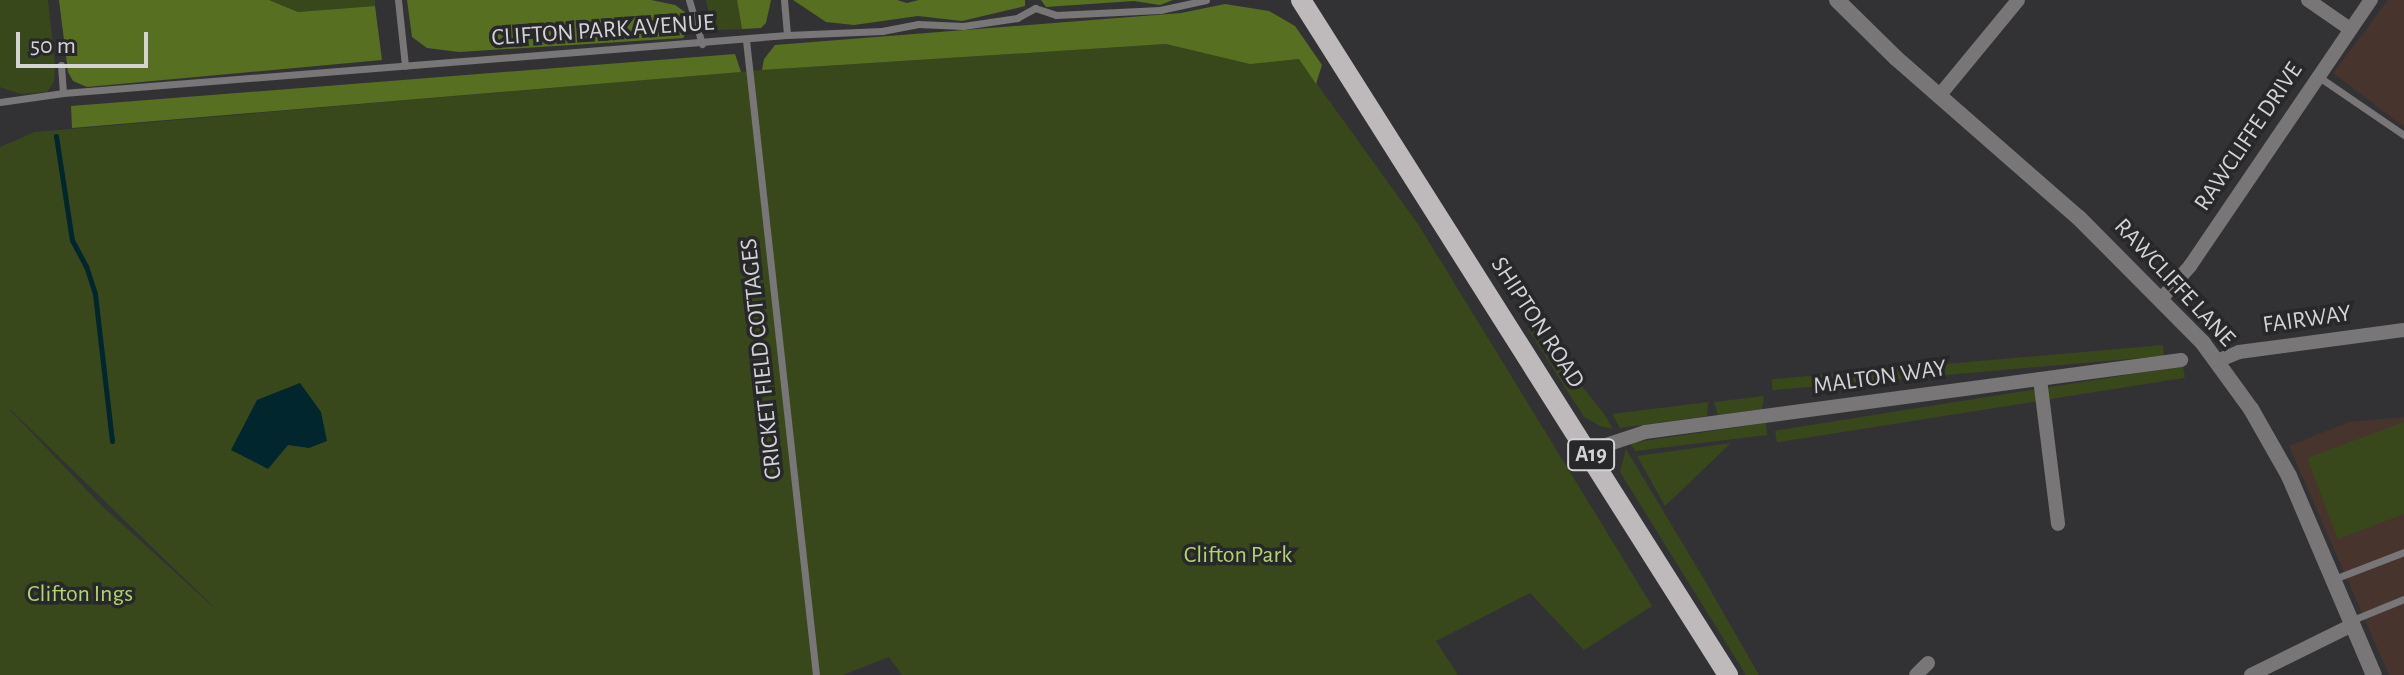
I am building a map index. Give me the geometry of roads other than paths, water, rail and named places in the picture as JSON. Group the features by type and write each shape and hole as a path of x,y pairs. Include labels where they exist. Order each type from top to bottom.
{"main road":[{"name":"SHIPTON ROAD","path":"1301,0 1728,675"}],"street":[{"name":"RAWCLIFFE LANE","path":"1837,0 2162,298 2217,361 2251,409 2289,476 2374,675"},
{"path":"1939,96 2018,0"},
{"path":"2308,0 2350,29"},
{"name":"RAWCLIFFE DRIVE","path":"2162,298 2190,266 2371,0"},
{"name":"FAIRWAY","path":"2217,361 2239,352 2404,330"},
{"name":"MALTON WAY","path":"1588,451 1645,432 2181,360"},
{"path":"2040,379 2058,524"},
{"path":"2251,675 2351,623"},
{"path":"1916,675 1928,663"}],"lane":[{"path":"398,0 405,66"},
{"path":"689,0 702,44"},
{"path":"784,0 787,35"},
{"name":"CLIFTON PARK AVENUE","path":"0,102 63,93 787,35 882,31 918,24 963,26 1017,18 1035,4 1056,15 1160,10 1206,0"},
{"name":"CRICKET FIELD COTTAGES","path":"746,40 816,675"},
{"path":"61,65 63,93"},
{"path":"2317,76 2404,135"},
{"path":"2334,579 2404,552"},
{"path":"2351,623 2404,599"}],"water":[{"path":"300,383 321,412 327,441 309,448 288,445 268,469 231,450 257,400"}],"waterway":[{"path":"56,136 72,240 86,266 95,294 112,441"}],"park label":[{"name":"Clifton Park","path":"1238,556"},
{"name":"Clifton Ings","path":"80,595"}]}
